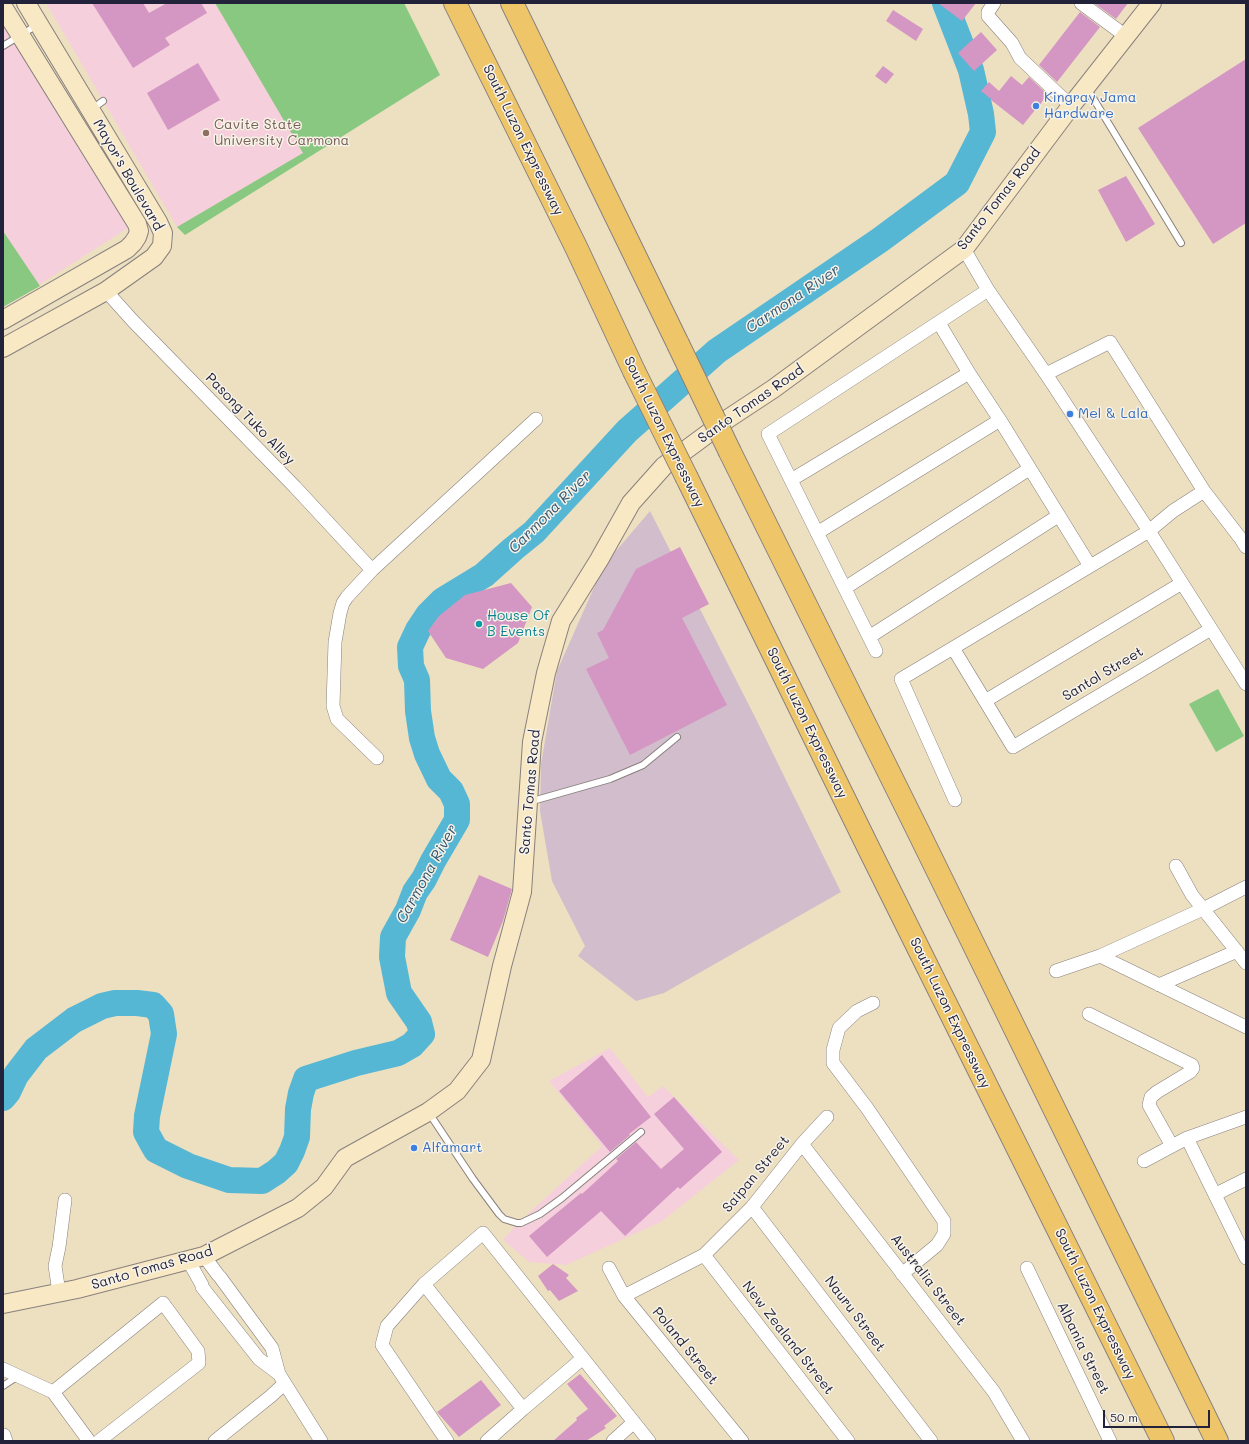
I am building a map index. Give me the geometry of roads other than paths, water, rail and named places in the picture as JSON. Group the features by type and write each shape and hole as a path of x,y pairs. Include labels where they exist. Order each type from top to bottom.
{"highway":[{"name":"South Luzon Expressway","path":"455,3 576,247 634,371 870,851 1163,1441"},
{"path":"512,3 730,452 1218,1441"}],"street":[{"name":"Mayor's Boulevard","path":"3,348 106,291 154,257 162,246 162,233 158,222 97,105 39,25 26,3"},
{"path":"994,3 988,12 988,16 1012,43 1020,58 1071,106"},
{"path":"1081,3 1127,37"},
{"name":"Santo Tomas Road","path":"3,1304 60,1292 196,1258 298,1208 324,1187 345,1158 428,1112 457,1092 481,1060 502,966 522,892 532,742 546,673 561,621 599,560 631,503 664,466 729,418 774,389 964,250 1071,106 1127,37 1152,3"},
{"path":"3,7 20,36"},
{"name":"Mayor's Boulevard","path":"3,320 127,249 133,243 139,232 136,224 20,36"},
{"path":"964,250 988,290 1046,374 1149,531 1246,684"},
{"path":"876,651 768,434 988,290"},
{"name":"Pasong Tuko Alley","path":"106,291 133,321 295,487 372,570"},
{"path":"939,323 1090,566"},
{"path":"1046,374 1110,342 1204,491 1246,547"},
{"path":"791,480 969,373"},
{"path":"377,758 337,719 333,706 335,642 343,604 347,597 372,570 536,419"},
{"path":"817,534 1000,420"},
{"path":"844,588 1029,469"},
{"path":"955,800 901,679 1149,531 1173,511 1204,491"},
{"path":"869,638 1058,516"},
{"path":"953,648 985,701 1182,583"},
{"name":"Santol Street","path":"985,701 1013,747 1210,629"},
{"path":"1176,866 1192,895 1246,963"},
{"path":"1056,971 1100,956 1203,909 1246,887"},
{"path":"1159,985 1237,951"},
{"path":"1100,956 1246,1027"},
{"path":"873,1002 857,1011 839,1028 833,1050 834,1063 867,1108 944,1221 944,1234 938,1246 902,1274"},
{"path":"1089,1014 1192,1065 1193,1068 1190,1072 1151,1097 1149,1105 1172,1146"},
{"name":"Saipan Street","path":"624,1296 704,1256 752,1207 802,1144 827,1117"},
{"path":"1144,1161 1187,1138 1246,1117"},
{"path":"1187,1138 1216,1194 1242,1237 1246,1258"},
{"name":"Australia Street","path":"802,1144 994,1392 1023,1441"},
{"path":"1216,1194 1246,1179"},
{"path":"60,1292 54,1266 59,1247 65,1200"},
{"name":"Nauru Street","path":"752,1207 930,1441"},
{"path":"447,1441 382,1345 387,1326 424,1284 483,1233 649,1441"},
{"name":"New Zealand Street","path":"704,1256 848,1441"},
{"path":"196,1258 219,1276 272,1348 281,1379 271,1396 219,1440"},
{"path":"196,1258 202,1286 259,1359 281,1379 321,1441"},
{"name":"Poland Street","path":"609,1268 624,1296 742,1441"},
{"name":"Albania Street","path":"1027,1268 1110,1441"},
{"path":"424,1284 523,1408"},
{"path":"53,1392 163,1303 198,1351 199,1363 99,1441"},
{"path":"223,1314 238,1303"},
{"path":"487,1441 523,1408 583,1358"},
{"path":"3,1369 53,1392 89,1441"},
{"path":"613,1441 634,1422"}],"lane":[{"path":"3,46 39,25"},
{"path":"1086,87 1181,243"},
{"path":"528,802 610,779 643,765 677,737"},
{"path":"428,1112 473,1179 499,1214 504,1219 517,1223 521,1223 540,1214 562,1198 640,1132"},
{"path":"3,1386 18,1376"}],"waterway":[{"name":"Carmona River","path":"3,1098 8,1092 16,1075 36,1049 74,1020 102,1006 115,1003 153,1005 161,1014 164,1034 147,1116 146,1132 156,1150 188,1166 229,1180 262,1181 286,1163 292,1151 297,1137 298,1109 301,1093 306,1079 356,1063 398,1053 412,1045 422,1034 419,1022 399,993 392,957 393,937 408,910 415,892 424,879 457,820 457,804 451,791 439,779 427,754 422,738 418,711 417,680 411,666 410,647 418,630 428,615 443,600 484,575 534,532 627,431 717,351 880,240 957,183 983,132 981,114 971,70 945,3"}],"place":[{"name":"Kingray Jama Hardware","path":"1036,106"},
{"name":"Cavite State University Carmona","path":"206,133"},
{"name":"Mel & Lala","path":"1070,414"},
{"name":"House Of B Events","path":"479,624"},
{"name":"Alfamart","path":"414,1148"}]}
